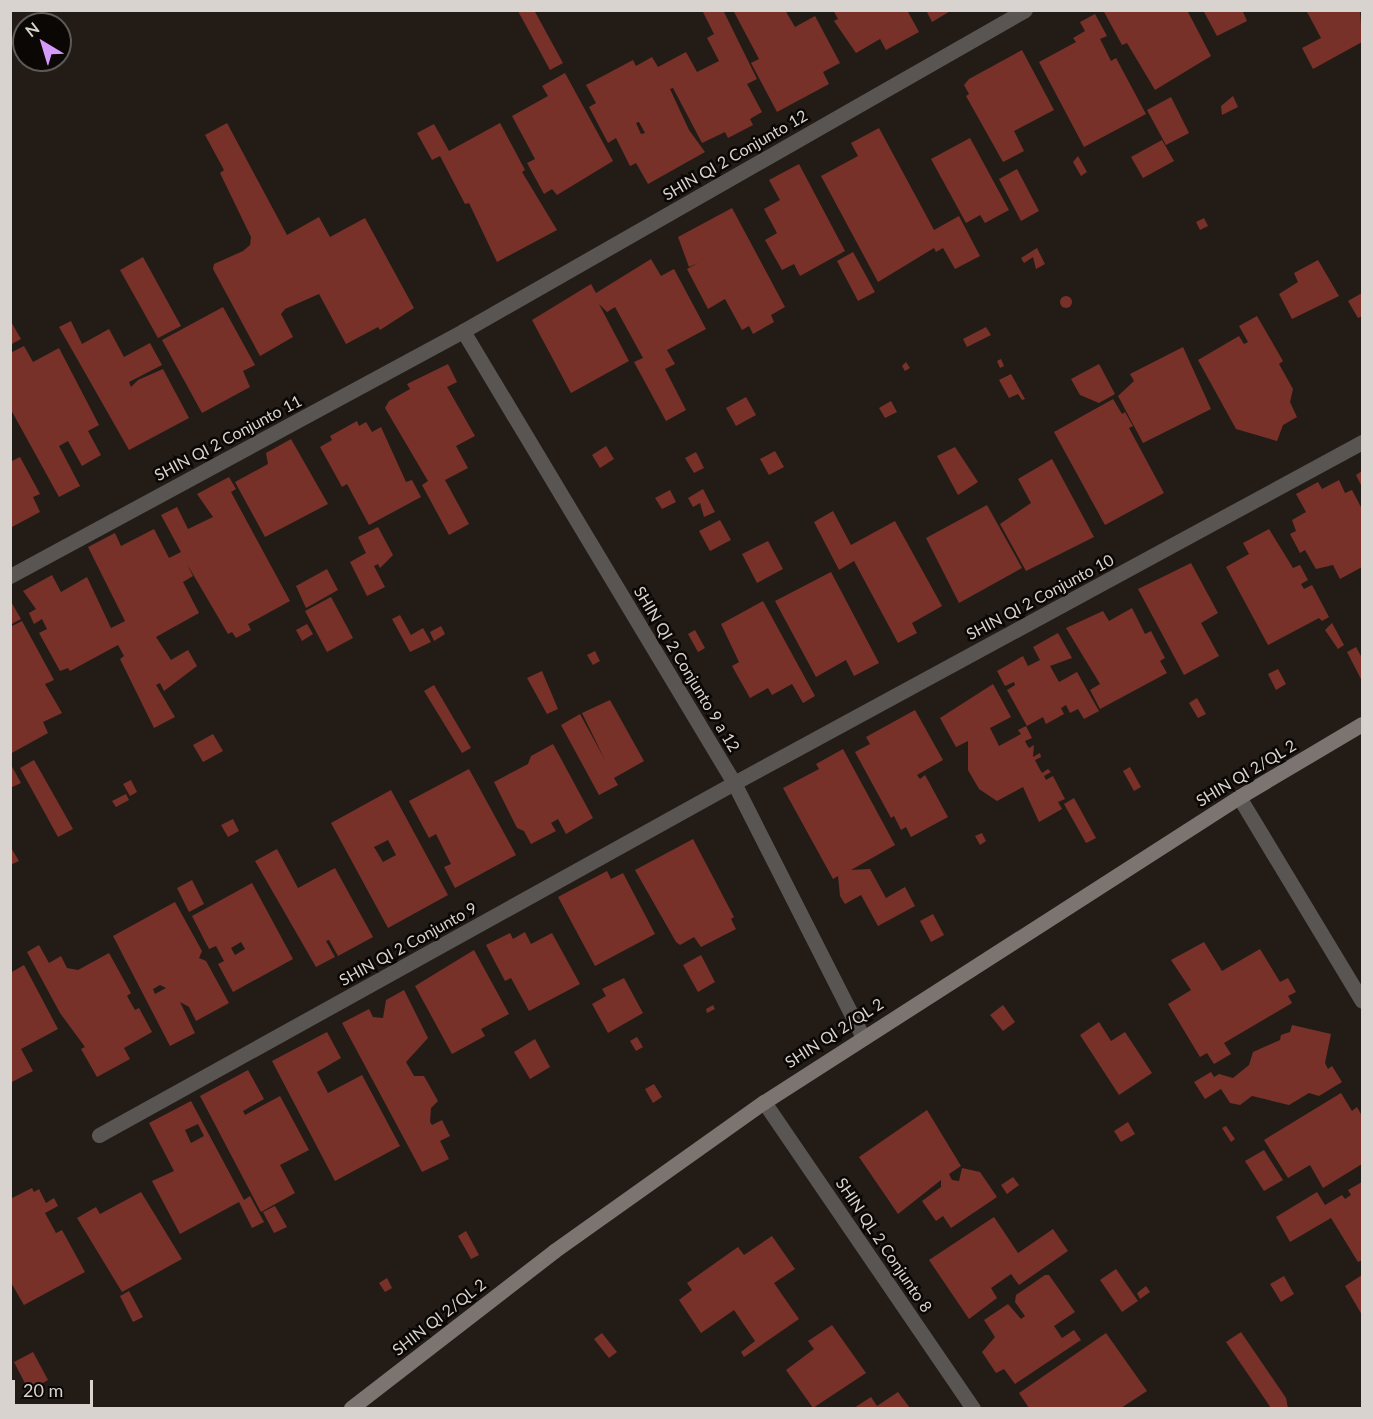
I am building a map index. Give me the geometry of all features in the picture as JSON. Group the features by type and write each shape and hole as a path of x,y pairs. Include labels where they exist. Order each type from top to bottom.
{"street":[{"name":"SHIN QI 2 Conjunto 12","path":"463,331 1025,10"},
{"name":"SHIN QI 2 Conjunto 11","path":"10,576 463,331"},
{"name":"SHIN QI 2 Conjunto 9 a 12","path":"463,331 734,783 862,1035"},
{"name":"SHIN QI 2 Conjunto 10","path":"734,783 1362,442"},
{"name":"SHIN QI 2/QL 2","path":"351,1408 554,1251 862,1035 1239,797 1362,724"},
{"name":"SHIN QI 2 Conjunto 9","path":"99,1135 734,783"},
{"path":"1239,797 1362,1001"},
{"name":"SHIN QL 2 Conjunto 8","path":"764,1102 973,1408"}],"building":[{"path":"534,10 563,63 550,70 518,11"},
{"path":"702,10 723,10 757,79 747,84 762,112 750,119 753,125 728,138 725,132 702,143 673,88 670,89 689,130 705,152 648,184 636,163 630,166 616,138 608,143 589,107 596,103 586,85 633,60 636,66 652,57 658,67 686,52 697,72 719,61 707,38 714,34","holes":["639,122 645,133 641,134 636,123"]},
{"path":"733,10 785,10 795,27 815,16 840,63 823,72 829,84 777,112 751,63 759,59"},
{"path":"833,10 907,10 919,32 886,50 880,39 856,53 834,21 838,19"},
{"path":"926,10 952,10 932,22"},
{"path":"1103,10 1187,10 1211,56 1155,90 1127,43 1122,45"},
{"path":"1203,10 1246,10 1243,12 1247,21 1217,36"},
{"path":"1306,10 1360,10 1362,42 1313,69 1302,48 1321,38"},
{"path":"1095,14 1107,36 1100,39 1111,61 1116,58 1146,114 1084,147 1039,62 1076,42 1073,38 1085,31 1080,22"},
{"path":"1022,50 1054,110 1014,131 1024,151 1003,162 966,96 969,94 964,85 969,79"},
{"path":"565,73 613,161 557,195 552,189 544,194 527,163 535,159 512,116 548,96 542,86"},
{"path":"1233,96 1238,107 1222,115 1221,106"},
{"path":"1171,97 1189,133 1166,145 1147,110"},
{"path":"227,123 287,235 319,217 330,237 365,218 414,308 380,330 378,327 346,344 319,294 285,309 281,314 293,337 260,356 213,269 214,264 243,251 250,245 251,237 220,173 224,170 205,135"},
{"path":"500,123 525,170 522,172 557,230 497,262 469,203 465,204 440,156 432,160 417,133 434,124 449,151"},
{"path":"879,128 934,230 959,216 980,256 955,269 943,248 936,252 934,248 878,282 821,176 858,156 851,143"},
{"path":"970,138 1009,210 985,223 980,215 966,223 931,159"},
{"path":"1162,140 1174,161 1143,178 1131,157"},
{"path":"1078,156 1087,172 1081,176 1073,162"},
{"path":"799,164 845,251 800,276 794,264 782,270 765,240 777,233 764,209 780,200 769,180"},
{"path":"1017,169 1039,211 1021,221 999,179"},
{"path":"732,208 785,307 771,315 774,322 753,334 749,326 742,330 725,299 708,309 687,269 698,263 689,267 678,237"},
{"path":"1204,218 1208,226 1200,230 1196,222"},
{"path":"1037,248 1045,264 1036,269 1033,257 1024,263 1021,258"},
{"path":"853,252 875,292 858,301 837,261"},
{"path":"143,257 181,326 158,338 120,270"},
{"path":"651,259 661,276 674,269 706,329 667,350 675,364 665,369 686,410 666,421 634,362 643,358 615,307 607,312 599,304 629,361 571,393 532,320 591,284 596,293"},
{"path":"1318,260 1339,296 1292,319 1279,294 1298,282 1294,273"},
{"path":"1362,293 1362,316 1358,318 1348,301"},
{"path":"1068,296 1071,297 1071,307 1064,308 1061,307 1060,300 1061,297"},
{"path":"223,307 255,365 243,371 250,387 202,413 162,340"},
{"path":"1257,316 1283,361 1279,364 1293,389 1290,402 1297,417 1283,425 1277,441 1236,429 1198,360 1239,336 1244,344 1248,342 1239,326"},
{"path":"10,320 21,339 10,345"},
{"path":"71,321 82,344 109,329 124,357 150,343 162,365 129,382 131,387 138,380 163,369 189,418 129,450 59,327"},
{"path":"986,327 991,335 967,347 963,339"},
{"path":"24,346 33,362 59,348 99,425 88,431 101,455 82,466 68,441 59,446 80,486 59,497 10,408 10,353"},
{"path":"1183,347 1211,409 1143,443 1118,396 1134,381 1130,374"},
{"path":"1001,359 1004,366 1000,368 997,361"},
{"path":"906,362 910,368 905,371 902,366"},
{"path":"448,364 457,382 447,387 475,436 456,446 468,468 445,480 469,524 449,535 422,485 428,481 385,408 389,401 410,389 407,384"},
{"path":"1099,364 1115,394 1099,403 1080,395 1071,379"},
{"path":"1011,374 1025,399 1022,400 1018,394 1009,398 999,380"},
{"path":"746,397 756,415 736,426 726,408"},
{"path":"1113,399 1122,414 1125,412 1133,426 1129,428 1164,493 1105,525 1054,432"},
{"path":"891,401 897,412 885,418 879,408"},
{"path":"357,421 359,426 366,422 372,432 381,427 406,482 412,480 421,497 369,525 347,484 342,487 320,447 332,440 330,436"},
{"path":"291,439 328,504 265,537 235,482 268,464 266,453"},
{"path":"606,446 614,459 600,468 592,455"},
{"path":"955,447 978,482 958,495 937,456"},
{"path":"775,451 784,467 769,475 760,459"},
{"path":"696,452 704,468 694,473 685,458"},
{"path":"20,457 40,494 33,497 40,512 10,528 10,458 12,461"},
{"path":"1052,459 1094,537 1026,571 1000,524 1031,503 1018,479"},
{"path":"1362,471 1362,487 1356,475"},
{"path":"229,477 236,489 231,492 290,601 248,624 251,630 236,638 232,632 228,634 187,564 193,576 183,582 199,613 156,637 171,660 188,650 197,666 164,691 160,683 156,685 175,717 154,728 120,659 124,656 118,645 70,671 68,668 60,671 39,633 47,629 42,619 34,624 29,613 36,609 23,591 52,575 61,592 87,577 111,628 125,621 88,547 115,533 121,546 154,529 169,558 181,552 161,515 177,507 188,529 213,517 197,494"},
{"path":"1339,480 1345,493 1352,490 1362,509 1362,567 1340,579 1333,565 1316,569 1305,550 1300,553 1290,534 1296,531 1292,520 1306,512 1296,494 1318,482 1322,489"},
{"path":"703,489 715,512 704,517 700,503 693,507 688,498"},
{"path":"670,490 676,502 662,509 655,498"},
{"path":"987,505 1022,568 959,603 926,538"},
{"path":"833,511 851,545 895,521 942,606 912,623 917,633 898,643 854,561 839,570 814,522"},
{"path":"720,520 731,540 710,551 699,531"},
{"path":"378,527 393,555 380,568 378,564 374,566 385,587 367,596 350,562 366,553 358,537"},
{"path":"1269,529 1293,568 1300,565 1308,580 1301,584 1304,589 1312,585 1329,617 1322,621 1319,618 1268,645 1226,567 1249,554 1243,543"},
{"path":"768,541 783,569 757,583 742,554"},
{"path":"1191,563 1218,613 1201,623 1219,656 1184,675 1138,589"},
{"path":"327,569 338,590 306,608 296,586"},
{"path":"831,572 879,663 854,676 846,660 816,677 775,601"},
{"path":"331,597 353,638 327,652 305,611"},
{"path":"10,600 21,619 10,625"},
{"path":"763,601 815,696 803,703 792,684 772,695 768,688 750,698 732,666 739,662 721,624"},
{"path":"1132,608 1145,634 1151,631 1165,658 1160,661 1167,673 1100,709 1090,690 1100,684 1066,628 1103,611 1109,621"},
{"path":"400,615 411,635 423,628 431,642 410,652 392,619"},
{"path":"22,621 54,680 45,684 62,713 43,722 48,733 10,754 10,627"},
{"path":"1332,623 1344,645 1338,649 1325,630"},
{"path":"307,624 313,634 302,641 296,630"},
{"path":"441,626 445,634 434,641 430,632"},
{"path":"695,630 705,648 698,652 688,634"},
{"path":"1058,633 1072,658 1050,666 1059,682 1077,672 1099,711 1084,719 1078,709 1070,713 1066,705 1061,708 1064,714 1046,724 1043,717 1027,726 1007,690 1015,685 1014,682 1005,686 997,671 1023,656 1028,666 1040,660 1033,647"},
{"path":"1356,647 1362,658 1361,679 1347,652"},
{"path":"595,651 600,661 593,665 587,655"},
{"path":"1278,669 1286,684 1276,690 1268,674"},
{"path":"542,671 558,709 547,714 527,678"},
{"path":"993,684 1011,717 990,728 999,746 1021,734 1018,730 1026,726 1032,738 1025,741 1029,748 1034,745 1033,757 1040,753 1041,757 1035,760 1038,766 1042,773 1048,769 1051,772 1044,776 1046,780 1053,776 1065,799 1058,802 1062,809 1039,822 1023,787 997,801 979,789 968,770 968,741 956,747 940,718"},
{"path":"434,685 471,748 462,753 424,691"},
{"path":"1197,698 1206,714 1198,718 1189,703"},
{"path":"610,700 644,761 614,778 618,785 599,795 561,725 580,714 605,760 582,713"},
{"path":"915,710 943,760 917,775 920,779 925,775 948,817 911,837 906,827 901,830 894,816 891,818 855,752 870,744 866,737"},
{"path":"213,734 223,751 203,762 193,745"},
{"path":"553,744 593,818 566,834 558,819 551,823 556,831 531,844 524,831 517,828 494,782 528,764 531,756"},
{"path":"843,749 895,845 851,870 870,869 886,898 905,887 915,906 878,926 861,895 845,904 840,896 838,876 833,879 783,788 819,769 816,764"},
{"path":"34,760 73,829 58,837 20,768"},
{"path":"10,763 21,783 10,788"},
{"path":"1130,767 1141,787 1134,791 1123,771"},
{"path":"469,769 516,855 455,888 444,867 451,864 436,834 429,838 409,801"},
{"path":"131,780 137,792 130,796 123,784"},
{"path":"391,790 448,895 388,928 331,823","holes":["388,840 396,855 383,862 374,847"]},
{"path":"126,794 129,800 116,807 112,801"},
{"path":"1074,798 1096,838 1086,843 1064,804"},
{"path":"233,819 239,831 228,837 221,825"},
{"path":"982,833 986,841 980,845 975,836"},
{"path":"693,839 734,917 731,919 736,929 701,947 694,937 680,945 676,942 635,870"},
{"path":"10,846 19,861 10,865"},
{"path":"277,849 298,888 335,868 373,937 338,956 329,940 326,941 335,957 316,967 255,861"},
{"path":"607,871 611,879 623,873 655,934 595,966 558,897"},
{"path":"192,880 204,904 189,912 177,888"},
{"path":"252,883 293,959 233,992 218,964 224,961 216,946 209,949 192,916","holes":["241,942 245,949 235,955 231,948"]},
{"path":"175,902 202,951 199,958 206,961 229,1003 196,1021 189,1007 180,1002 195,1033 170,1046 113,936","holes":["160,985 166,988 155,994 153,989"]},
{"path":"933,914 944,935 931,942 920,921"},
{"path":"525,932 531,944 552,933 580,984 529,1011 511,978 505,981 486,945 510,933 513,939"},
{"path":"1204,942 1222,971 1260,949 1280,982 1288,978 1296,992 1288,996 1292,1003 1224,1043 1231,1054 1214,1064 1207,1053 1200,1057 1168,1004 1191,990 1171,960"},
{"path":"39,945 49,963 61,956 67,968 78,970 109,953 131,993 127,996 135,1010 139,1008 152,1032 124,1048 130,1059 97,1077 81,1049 85,1047 60,1013 27,952"},
{"path":"474,950 509,1014 481,1029 485,1036 452,1054 415,986"},
{"path":"701,955 715,982 698,992 683,965"},
{"path":"24,965 58,1029 21,1049 33,1071 10,1083 10,973"},
{"path":"624,978 643,1013 608,1033 592,1004 606,996 602,989"},
{"path":"404,990 428,1038 406,1062 414,1076 424,1076 438,1101 431,1108 430,1122 432,1125 442,1120 450,1136 440,1141 449,1159 422,1172 342,1023 369,1009 373,1017 383,1018 386,1000"},
{"path":"713,1005 715,1009 707,1013 706,1009"},
{"path":"1003,1005 1015,1022 1003,1031 990,1015"},
{"path":"1099,1022 1111,1041 1125,1032 1152,1073 1119,1095 1080,1035"},
{"path":"1292,1025 1331,1034 1325,1063 1328,1069 1332,1066 1342,1082 1319,1096 1309,1093 1289,1105 1252,1096 1240,1105 1230,1103 1221,1089 1205,1099 1194,1082 1211,1072 1214,1077 1219,1074 1233,1078 1249,1065 1253,1052 1280,1040 1281,1035 1290,1032"},
{"path":"327,1032 341,1058 317,1072 328,1093 362,1075 400,1146 335,1181 272,1061"},
{"path":"637,1037 643,1047 636,1051 630,1041"},
{"path":"535,1039 550,1067 530,1079 514,1052"},
{"path":"248,1070 264,1099 243,1111 245,1115 280,1096 309,1150 280,1165 295,1193 261,1212 200,1096"},
{"path":"654,1084 662,1097 653,1103 645,1089"},
{"path":"1341,1093 1352,1111 1357,1107 1362,1116 1362,1164 1323,1188 1310,1165 1288,1178 1264,1140"},
{"path":"191,1101 244,1200 250,1196 264,1222 252,1228 239,1202 180,1234 152,1181 174,1171 149,1123","holes":["198,1124 204,1136 191,1143 185,1130"]},
{"path":"927,1110 961,1166 949,1174 952,1180 959,1181 962,1168 980,1172 997,1197 951,1228 943,1216 936,1221 922,1201 941,1187 941,1180 898,1214 859,1157"},
{"path":"1128,1122 1135,1134 1121,1142 1114,1131"},
{"path":"1226,1126 1235,1139 1231,1142 1222,1128"},
{"path":"1264,1150 1283,1180 1264,1191 1245,1161"},
{"path":"1013,1177 1019,1185 1007,1194 1001,1185"},
{"path":"1362,1182 1362,1260 1358,1262 1331,1218 1290,1242 1276,1217 1317,1192 1325,1205 1342,1195 1345,1199 1351,1195 1348,1190"},
{"path":"32,1188 34,1192 39,1189 46,1203 54,1198 58,1206 45,1213 56,1233 62,1230 85,1272 24,1305 10,1281 10,1199"},
{"path":"141,1192 182,1259 122,1292 77,1218 96,1207 100,1214"},
{"path":"275,1206 287,1227 274,1233 263,1212"},
{"path":"994,1217 1018,1253 1053,1229 1068,1251 1019,1285 1011,1274 991,1288 997,1298 969,1319 929,1260"},
{"path":"466,1231 479,1255 471,1259 458,1236"},
{"path":"772,1236 795,1269 774,1283 799,1319 744,1357 741,1352 755,1341 734,1310 701,1333 679,1300 692,1290 687,1283 738,1247 744,1255"},
{"path":"1116,1269 1138,1301 1122,1312 1100,1280"},
{"path":"1045,1275 1049,1275 1075,1312 1054,1326 1062,1338 1074,1330 1081,1340 1015,1384 1004,1369 996,1373 982,1352 995,1337 984,1320 1008,1304 1021,1319 1025,1316 1015,1302 1016,1295"},
{"path":"1362,1275 1362,1315 1345,1286"},
{"path":"1284,1276 1294,1294 1281,1302 1270,1284"},
{"path":"387,1278 392,1288 385,1292 379,1283"},
{"path":"1146,1286 1150,1292 1140,1299 1137,1293"},
{"path":"129,1291 143,1317 133,1322 120,1296"},
{"path":"832,1325 866,1373 813,1408 786,1370 814,1349 808,1341"},
{"path":"1241,1332 1286,1398 1288,1408 1271,1408 1226,1342"},
{"path":"602,1333 617,1352 609,1358 594,1339"},
{"path":"1106,1333 1147,1391 1121,1408 1029,1408 1019,1393"},
{"path":"33,1352 48,1380 29,1391 14,1362"},
{"path":"898,1392 910,1408 854,1408 871,1397 877,1406"}]}
